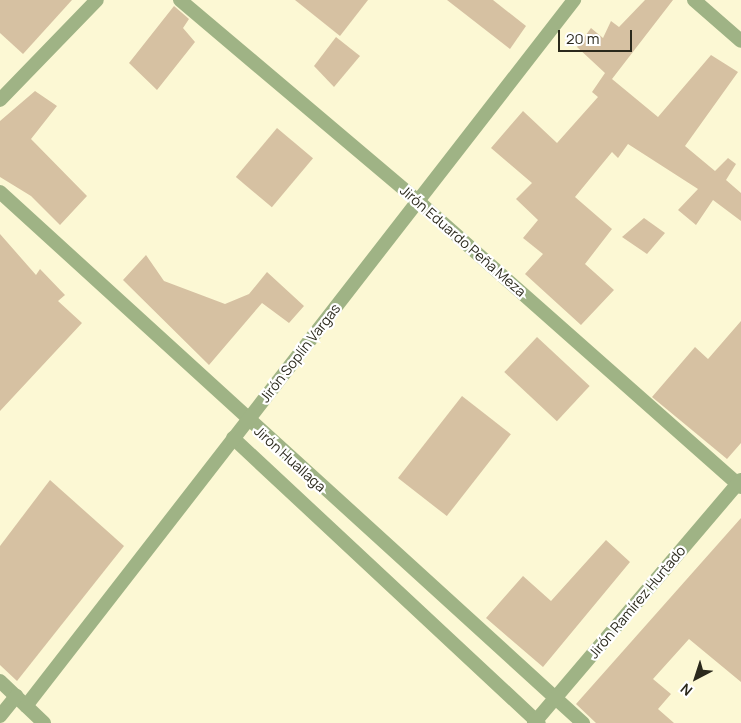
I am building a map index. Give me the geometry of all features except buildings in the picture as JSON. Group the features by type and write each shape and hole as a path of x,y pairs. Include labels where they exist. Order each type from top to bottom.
{"street":[{"path":"0,100 97,0"},
{"name":"Jirón Eduardo Peña Meza","path":"180,0 419,202 740,483"},
{"name":"Jirón Soplín Vargas","path":"26,706 574,0"},
{"path":"694,0 741,41"},
{"name":"Jirón Huallaga","path":"0,192 247,420 583,723"},
{"name":"Jirón Huallaga","path":"233,438 536,722"},
{"name":"Jirón Ramírez Hurtado","path":"536,722 740,483"},
{"path":"0,681 44,723"},
{"path":"0,716 16,696"}]}
